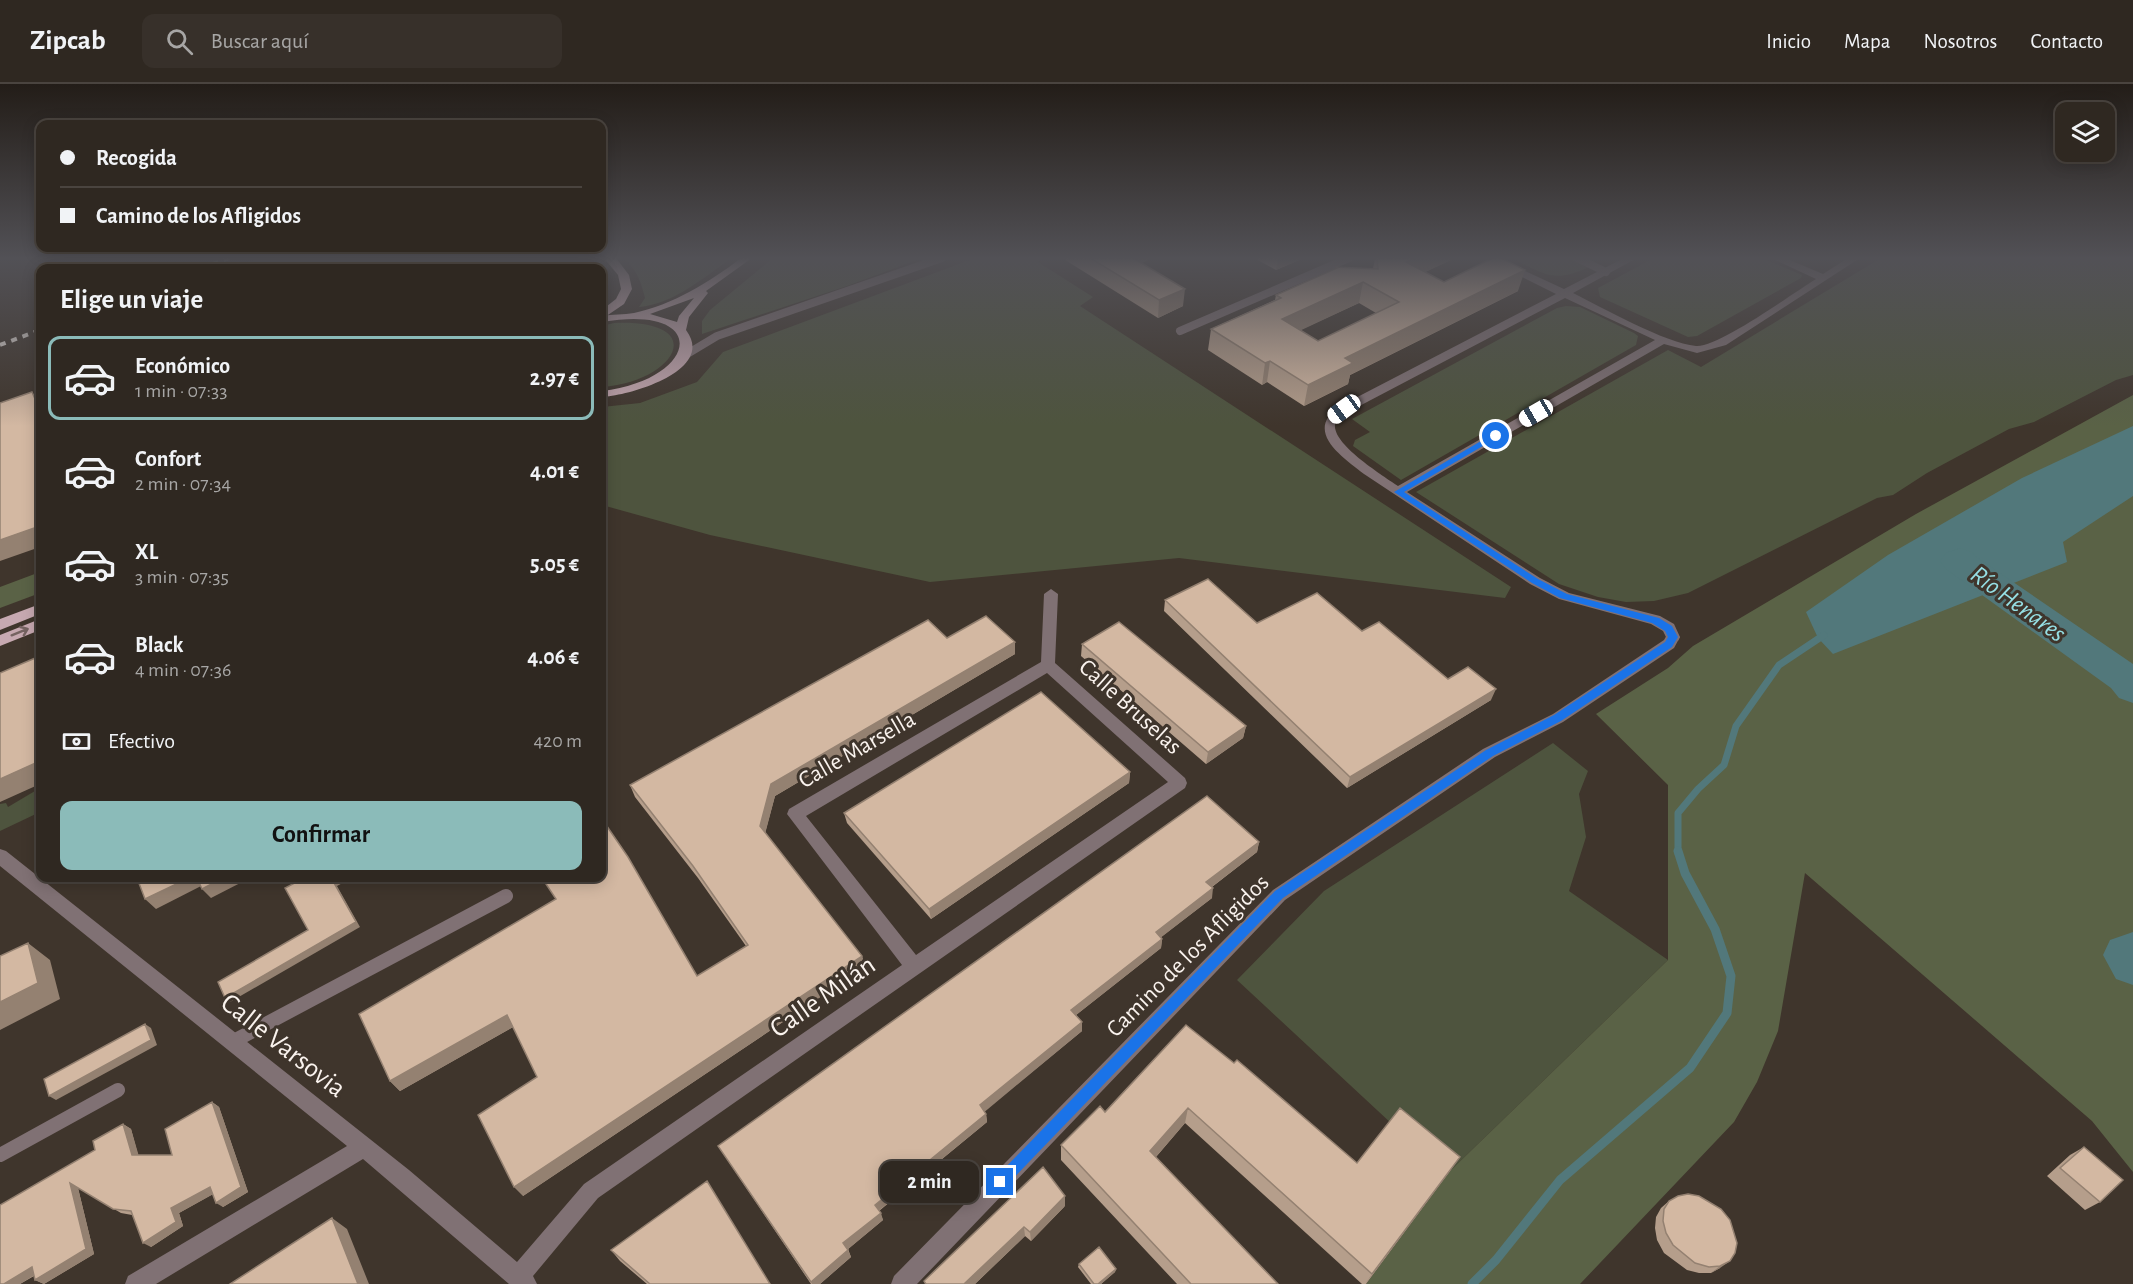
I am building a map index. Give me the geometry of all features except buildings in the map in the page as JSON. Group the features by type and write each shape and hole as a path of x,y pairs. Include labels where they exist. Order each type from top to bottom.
{"main road":[{"path":"606,317 636,314"},
{"path":"680,331 686,314"},
{"path":"606,393 624,391 654,381 666,374 682,357 686,348 685,339 680,331 661,320 633,315"},
{"path":"0,625 36,611"},
{"path":"0,640 36,626"}],"street":[{"path":"1525,314 1344,409 1333,417 1329,426 1331,435 1350,456 1398,492 1663,340"},
{"path":"1609,314 1663,340 1697,350 1722,343 1767,314"},
{"name":"Camino de los Afligidos","path":"902,1284 1279,895 1489,753 1558,718 1669,644 1673,637 1669,628 1655,620 1573,599 1535,581 1398,492"},
{"path":"1048,665 1051,594"},
{"name":"Calle Bruselas","path":"1048,665 1179,783"},
{"name":"Calle Marsella","path":"914,967 795,814 1048,665"},
{"name":"Calle Milán","path":"522,1281 591,1191 1179,783"},
{"name":"Calle Varsovia","path":"0,856 364,1147 522,1281"},
{"path":"136,1284 364,1147"}],"lane":[{"path":"682,357 717,336 780,314"},
{"path":"1180,331 1219,314"},
{"path":"232,1042 506,896"},
{"path":"0,1155 118,1089"}],"green space":[{"path":"707,314 762,314 702,334 702,321"},
{"path":"825,314 1092,314 1511,587 1505,598 1179,558 930,582 710,535 606,506 606,407 640,403 697,382 723,352"},
{"path":"1546,314 1595,314 1638,336 1636,345 1401,480 1353,446 1355,440 1370,432 1352,419"},
{"path":"1637,314 1736,314 1697,336 1688,337"},
{"path":"1789,314 2133,314 2133,375 2116,380 2034,422 2009,429 1927,473 1893,495 1877,498 1688,593 1654,601 1626,602 1598,597 1559,584 1416,492 1668,350 1701,367"},
{"path":"645,324 664,331 673,340 672,352 664,363 649,374 628,383 606,386 606,325"},
{"path":"2133,395 2133,1172 2092,1121 1805,873 1778,1031 1757,1082 1734,1122 1580,1284 1366,1284 1450,1171 1668,960 1668,785 1596,714 1668,668 1693,646 1916,514"},
{"path":"36,574 36,594 0,608 0,587"},
{"path":"1553,743 1588,771 1579,794 1586,837 1569,891 1668,960 1450,1171 1392,1124 1237,980 1324,891"},
{"path":"36,790 36,814 0,831 0,804 6,803 8,807"}],"water":[{"path":"2133,426 2133,496 2063,542 2067,562 1833,654 1818,638 1806,612 1888,555 2022,478"}],"waterway":[{"name":"Río Henares","path":"1960,560 1958,561 2125,678 2133,688"},
{"path":"1678,851 1678,813 1698,789 1724,765 1736,726 1779,665 1824,635"},
{"path":"1472,1284 1496,1260 1560,1180 1690,1068 1727,1013 1731,976 1715,929 1685,873 1678,851"},
{"name":"Río Henares","path":"2133,953 2127,955 2133,964"}],"railway":[{"path":"0,345 36,332"}],"route":[{"path":"1000,1182 1279,895 1489,753 1558,718 1669,644 1673,637 1669,628 1655,620 1564,596 1535,581 1398,492 1496,436"}]}
